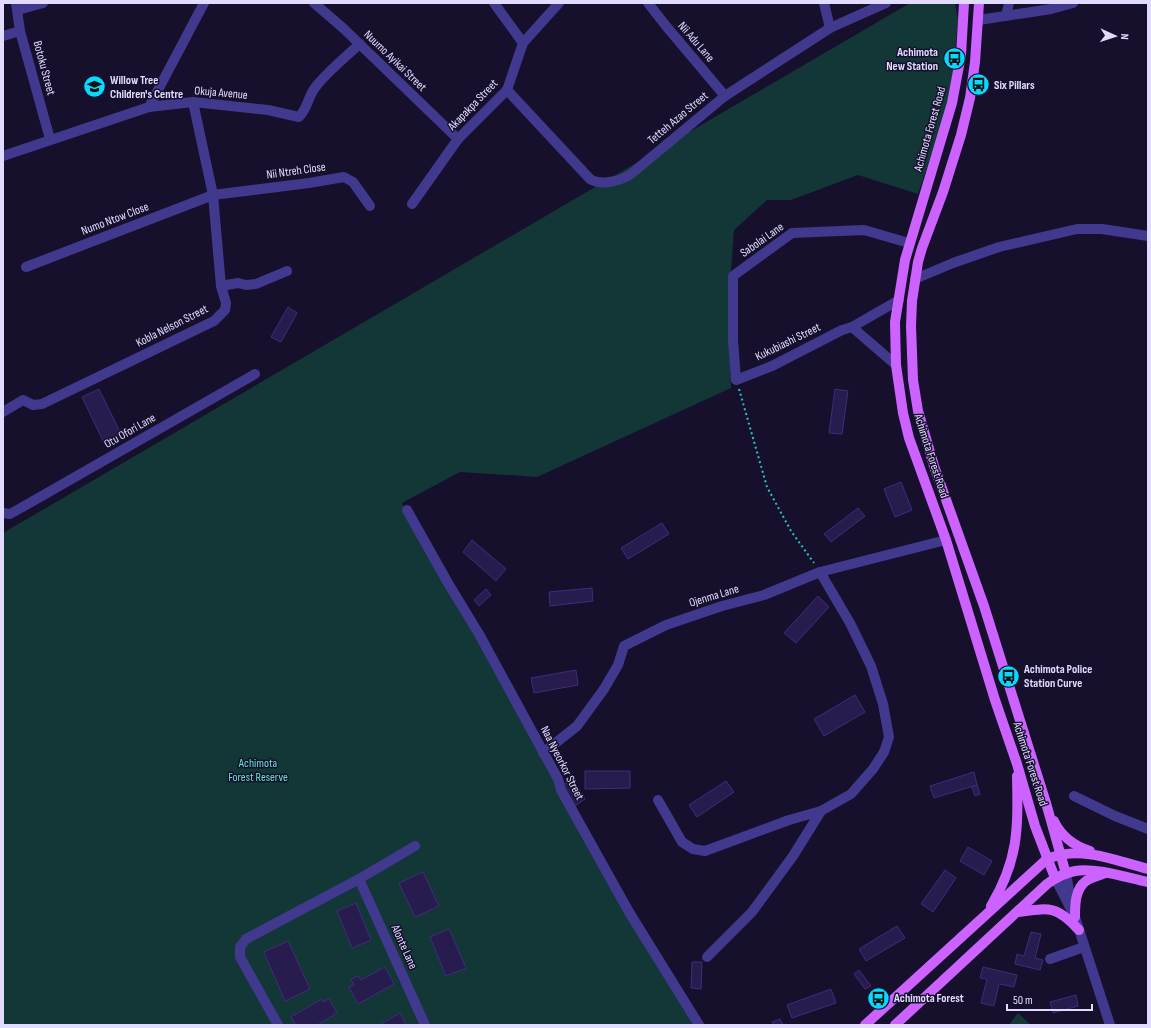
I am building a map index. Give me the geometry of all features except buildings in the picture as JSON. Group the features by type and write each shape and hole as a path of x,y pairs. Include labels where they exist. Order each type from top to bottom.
{"main road":[{"name":"Achimota Forest Road","path":"964,3 961,55 952,103 909,243 898,300 896,322 896,365 903,413 909,438 946,540 995,700 1017,764 1035,826 1055,878"},
{"name":"Achimota Forest Road","path":"979,3 979,20 970,98 961,135 943,192 922,248 912,301 913,380 918,411 934,466 984,606 1046,803 1066,874"},
{"path":"986,915 1008,875 1017,836 1017,764"},
{"path":"1046,803 1056,826 1068,839 1081,848 1148,869"},
{"path":"865,1025 1047,859 1060,854 1081,853 1106,857"},
{"path":"895,1025 1055,878 1075,871 1088,871 1148,882"},
{"path":"1075,917 1076,899 1079,890 1086,881 1105,873"},
{"path":"1018,912 1041,909 1051,910 1066,916 1079,930"}],"street":[{"path":"17,6 43,3"},
{"path":"149,108 204,3"},
{"name":"Nuumo Ayikai Street","path":"314,3 360,44 458,139"},
{"path":"494,3 523,43"},
{"name":"Akapakpa Street","path":"412,204 458,139 507,90 523,43 559,3"},
{"name":"Nii Adu Lane","path":"648,3 725,96"},
{"path":"824,3 830,28"},
{"name":"Tetteh Azao Street","path":"507,90 590,179 597,182 616,180 627,177 631,174 725,96 830,28 886,3"},
{"path":"1006,16 1010,3"},
{"path":"979,20 1051,9 1073,3"},
{"name":"Botoku Street","path":"17,6 20,31 50,140"},
{"path":"3,36 20,31"},
{"name":"Okuja Avenue","path":"3,156 149,108 192,102 268,110 299,117 305,112 307,102 315,88 360,44"},
{"name":"Kobla Nelson Street","path":"3,412 23,400 34,405 42,404 214,321 225,310 226,303 221,286 213,195 192,102"},
{"name":"Nii Ntreh Close","path":"213,195 344,177 353,182 370,206"},
{"name":"Numo Ntow Close","path":"26,266 213,195"},
{"path":"916,279 953,263 999,247 1077,229 1102,229 1148,236"},
{"name":"Sabolai Lane","path":"736,380 733,340 733,276 792,234 864,230 909,243"},
{"path":"221,286 238,283 246,285 256,284 287,271"},
{"name":"Kukubiashi Street","path":"736,380 772,366 842,330 852,327 898,300"},
{"path":"852,327 896,365"},
{"name":"Otu Ofori Lane","path":"3,513 10,514 254,374"},
{"name":"Naa Nyeorkor Street","path":"407,510 479,634 558,779 561,790 629,912 699,1025"},
{"name":"Ojenma Lane","path":"543,753 577,726 604,689 618,665 624,646 666,625 722,606 764,595 820,572 946,540"},
{"path":"658,800 682,842 693,849 705,851 751,833 821,812 851,794 873,769 884,752 889,738 883,704 871,666 850,623 820,572"},
{"path":"1074,796 1115,816 1148,829"},
{"path":"707,958 752,912 793,856 821,812"},
{"path":"278,1025 240,957 240,947 246,939 359,879 415,846"},
{"path":"1066,874 1075,917 1110,1025"},
{"path":"1055,878 1075,917"},
{"name":"Alonte Lane","path":"359,879 425,1025"},
{"path":"1050,959 1084,947"}],"path":[{"path":"736,380 744,403 767,487 791,531 820,572"}],"green space":[{"name":"Achimota Forest Reserve","path":"910,3 955,3 958,20 953,75 945,114 918,194 858,175 791,200 767,200 734,230 729,297 731,388 537,477 460,472 402,503 693,1025 3,1025 3,533"},
{"path":"1018,1013 1031,1025 1009,1025"}],"place":[{"name":"Achimota New Station","path":"954,59"},
{"name":"Six Pillars","path":"978,85"},
{"name":"Willow Tree Children's Centre","path":"94,87"},
{"name":"Achimota Police Station Curve","path":"1009,676"},
{"name":"Achimota Forest","path":"879,998"}]}
